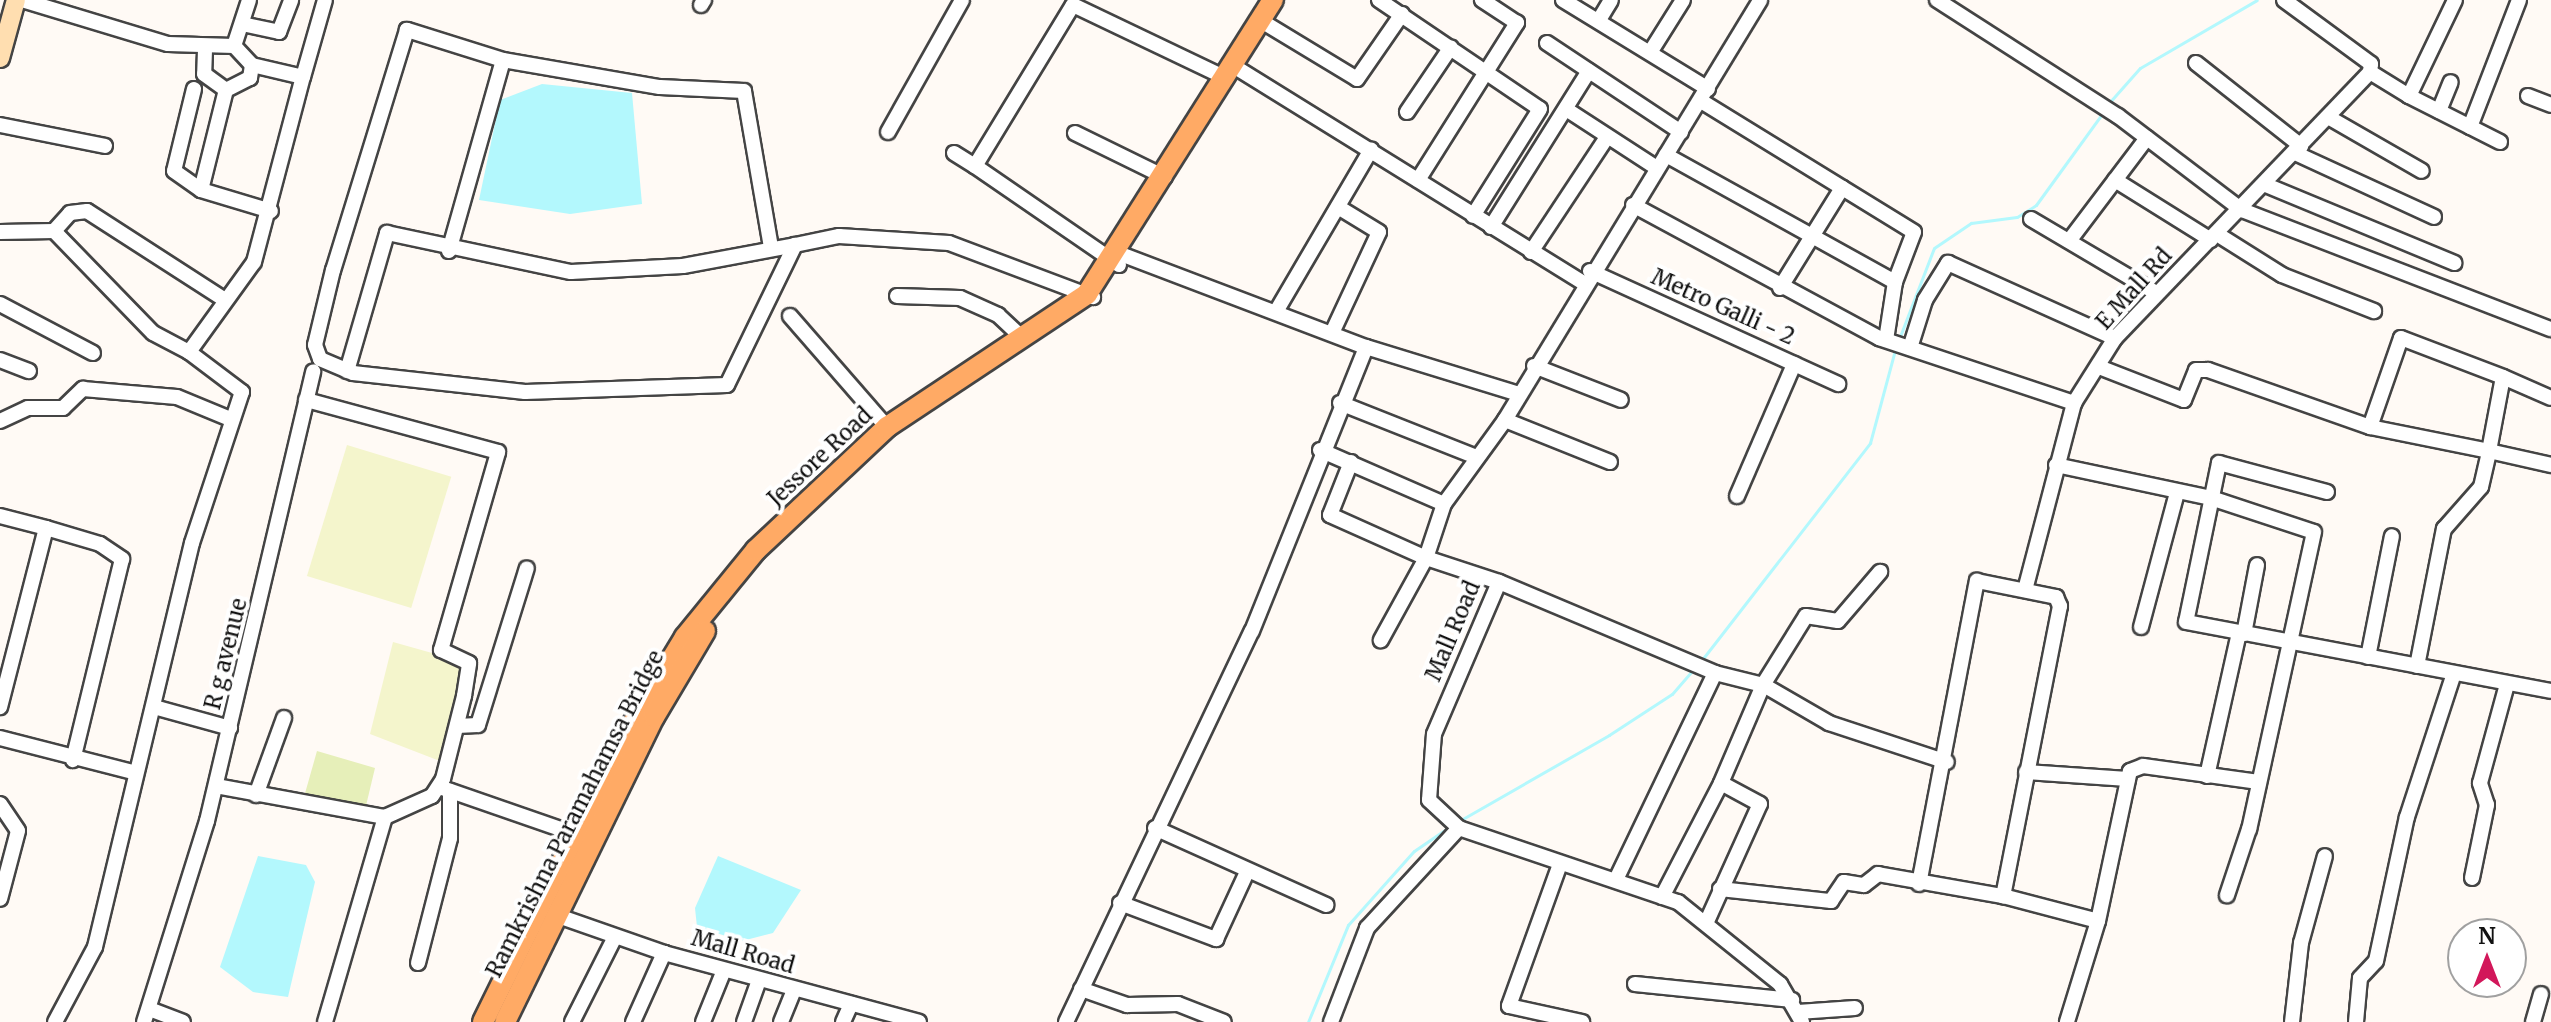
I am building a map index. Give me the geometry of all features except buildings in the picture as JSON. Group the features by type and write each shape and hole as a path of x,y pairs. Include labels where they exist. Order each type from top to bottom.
{"main road":[{"name":"Jessore Road","path":"730,588 864,462 1090,295 1119,259 1233,74 1273,0"},
{"name":"Jessore Road","path":"1119,259 1165,177 1284,0"},
{"name":"Jessore Road","path":"483,1022 648,696 730,588 887,427 1090,295"},
{"name":"Jessore Road","path":"505,1022 654,717 706,620"},
{"name":"Ramkrishna Paramahamsa Bridge","path":"495,1022 651,707 706,620"}],"street":[{"path":"0,58 19,0 205,50 234,46"},
{"path":"234,46 249,0"},
{"path":"242,24 279,32 291,0"},
{"path":"189,352 225,300 239,290 271,211 325,0"},
{"path":"888,132 962,0"},
{"path":"1418,180 1517,23 1482,0"},
{"path":"1563,0 1651,51 1704,95 1842,188 1914,232 1895,282 1896,313 1882,339"},
{"path":"1599,20 1611,0"},
{"path":"1651,51 1683,0"},
{"path":"1381,640 1426,558 1444,504 1474,456 1505,420 1587,277 1681,132 1760,0"},
{"path":"1937,0 2118,116 2242,210 2551,329"},
{"path":"2284,0 2371,64 2370,72 2409,96 2500,142"},
{"path":"2409,96 2455,0"},
{"path":"2470,127 2519,0"},
{"path":"1384,1 1540,109 1473,216"},
{"path":"975,166 1069,2"},
{"name":"Metro Galli - 2","path":"1069,2 1233,74 1371,150 1531,252 1838,384"},
{"path":"1268,25 1357,79 1402,14"},
{"path":"771,247 744,91 660,87 503,60 407,30 315,345 320,359 347,371 525,392 727,385 795,245"},
{"path":"1547,43 1681,132"},
{"path":"234,46 252,65 303,77"},
{"path":"1407,112 1451,47"},
{"path":"205,50 204,74 226,90"},
{"path":"449,251 503,60"},
{"path":"2196,63 2298,150 2434,217"},
{"path":"201,190 226,90 250,78 252,65"},
{"path":"1491,227 1589,71"},
{"name":"E Mall Rd","path":"2025,590 2074,403 2115,338 2156,293 2266,185 2370,72"},
{"path":"2439,111 2451,82"},
{"path":"194,89 174,171 201,190 271,211"},
{"path":"2528,96 2551,105"},
{"path":"1566,109 1657,168"},
{"path":"2328,117 2422,171"},
{"path":"0,125 105,146"},
{"path":"1075,133 1165,177"},
{"path":"1531,252 1607,137"},
{"path":"2069,241 2147,138"},
{"path":"1277,310 1371,150"},
{"path":"954,153 1119,259 1277,310 1366,347 1519,394"},
{"path":"1666,155 1895,282"},
{"path":"2115,180 2282,275 2374,311"},
{"path":"2266,185 2454,263"},
{"path":"1780,288 1810,235 1842,188"},
{"path":"1633,205 1780,288 1882,339 2074,403"},
{"path":"1332,333 1379,232 1338,207"},
{"path":"54,231 70,213 87,211 225,300"},
{"path":"2031,219 2156,293"},
{"path":"0,232 54,231 153,333 189,352 242,392 230,419 154,707 132,772 95,947 55,1022"},
{"path":"347,371 387,233 449,251 532,269 599,273 683,266 771,247 865,235 949,243 1090,295"},
{"path":"1910,348 1925,300 1948,263 2115,338"},
{"path":"897,296 960,298 998,315 1022,337"},
{"path":"0,304 93,353"},
{"path":"790,316 887,427"},
{"path":"2370,427 2401,338 2551,398"},
{"path":"1066,1022 1155,828 1252,631 1320,450 1366,347"},
{"path":"0,360 29,371"},
{"path":"1737,496 1794,364"},
{"path":"1534,366 1621,400"},
{"path":"2099,367 2184,400 2196,370 2208,370 2370,427 2551,465"},
{"name":"R g avenue","path":"148,1016 173,946 216,786 313,371"},
{"path":"2417,666 2444,529 2481,487 2503,377"},
{"path":"0,421 28,408 63,408 83,389 143,399 169,395 230,419"},
{"path":"306,400 498,452 441,650 469,663 444,789 450,838 418,963"},
{"path":"1340,403 1474,456"},
{"path":"1505,420 1610,462"},
{"path":"1320,450 1444,504"},
{"path":"2327,492 2224,460 2211,498 2186,622 2551,691"},
{"name":"Mall Road","path":"1351,462 1330,515 1426,558 1499,582 1434,734 1429,800 1457,827"},
{"path":"2056,465 2211,498 2314,532 2259,782 2227,895"},
{"path":"2141,627 2177,493"},
{"path":"0,516 100,544 122,559 73,760"},
{"path":"0,707 46,528"},
{"path":"2368,657 2392,536"},
{"path":"2207,776 2257,565"},
{"path":"457,726 478,725 527,568"},
{"path":"1662,897 1721,783 1765,686 1806,616 1838,621 1880,572"},
{"path":"1919,884 1947,762 1977,581 2056,597 2060,606 2003,896"},
{"path":"1499,582 1709,672 1765,686 1829,723 1947,762"},
{"path":"1616,880 1709,672"},
{"path":"2356,1022 2360,978 2376,961 2407,817 2454,673"},
{"path":"2472,878 2487,805 2480,783 2507,684"},
{"path":"154,707 230,728"},
{"path":"256,795 284,718"},
{"path":"0,738 73,760 132,772"},
{"path":"2069,1022 2098,921 2128,779 2143,766 2259,782"},
{"path":"2026,772 2128,779"},
{"path":"1708,919 1760,804 1721,783"},
{"path":"216,786 385,817 444,789 578,835"},
{"path":"0,804 18,831 0,899"},
{"path":"325,1022 385,817"},
{"path":"1331,1022 1367,928 1457,827 1560,864 1616,880 1708,919 1797,1011"},
{"path":"1155,828 1326,905"},
{"path":"2292,1022 2301,943 2325,856"},
{"path":"1505,1022 1560,864"},
{"path":"1120,903 1216,939 1247,872"},
{"path":"1720,889 1831,901 1844,882 1864,885 1878,874 1919,884 2003,896 2098,921"},
{"name":"Mall Road","path":"558,916 664,953 919,1022"},
{"path":"572,1022 615,937"},
{"path":"633,1022 664,953"},
{"path":"703,1022 724,970"},
{"path":"744,1022 759,980"},
{"path":"1635,984 1797,1011 1855,1008"},
{"path":"1081,989 1127,1005 1178,1004 1224,1022"},
{"path":"781,1022 794,990"},
{"path":"2533,1022 2541,994"},
{"path":"843,1022 851,1004"},
{"path":"1509,1006 1582,1022"},
{"path":"148,1016 183,1022"}],"green space":[{"path":"347,445 451,477 411,608 307,576"},
{"path":"393,642 464,662 445,763 370,734"},
{"path":"317,751 375,768 364,814 302,804"}],"water":[{"path":"542,84 632,93 642,204 570,214 479,200 500,100"},
{"path":"258,856 306,865 315,882 288,997 253,992 220,967"},
{"path":"718,856 801,890 773,933 742,941 697,927 695,908"}],"waterway":[{"path":"2108,104 2140,68 2257,0"},
{"path":"1899,339 1934,248 1971,223 2017,217 2036,205 2104,111"},
{"path":"1701,661 1870,443 1895,350"},
{"path":"1459,821 1609,735 1672,694 1693,670"},
{"path":"1308,1022 1348,925 1414,851 1449,827"}]}
